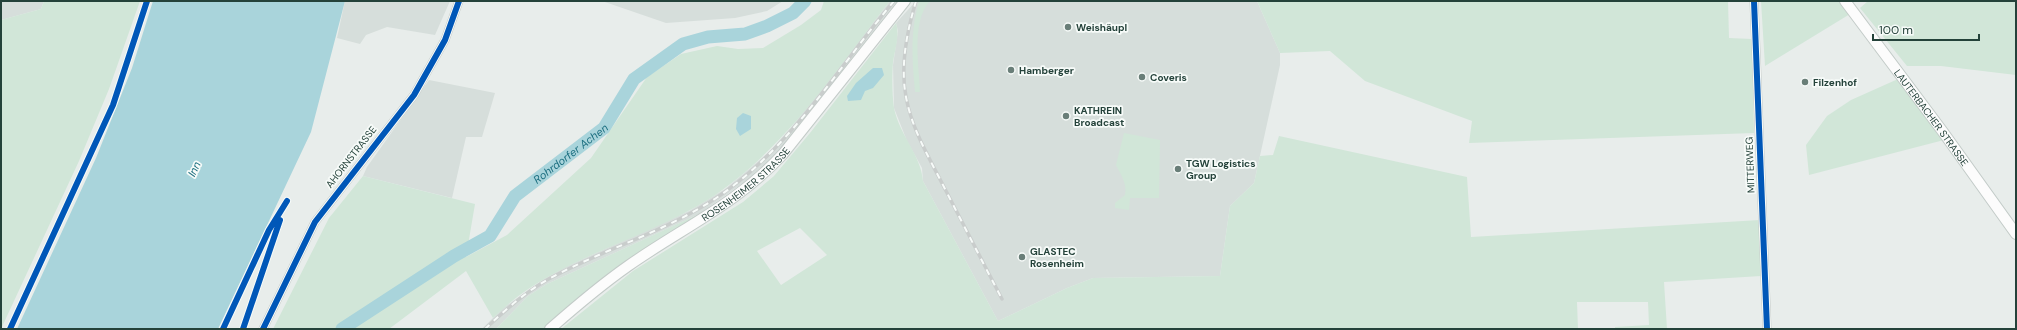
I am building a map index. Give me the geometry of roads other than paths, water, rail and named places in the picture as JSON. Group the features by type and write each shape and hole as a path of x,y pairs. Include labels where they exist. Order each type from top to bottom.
{"main road":[{"name":"ROSENHEIMER STRASSE","path":"550,329 628,266 736,197 766,172 783,154 905,1"},
{"name":"LAUTERBACHER STRASSE","path":"1845,1 1943,132 2016,234"}],"street":[{"name":"AHORNSTRASSE","path":"262,329 315,222 414,95 445,40 459,1"},
{"name":"MITTERWEG","path":"1754,1 1767,329"}],"water":[{"name":"Inn","path":"153,1 345,1 311,132 218,329 17,329 96,158 132,68"},
{"path":"873,68 882,68 884,75 873,88 865,91 861,100 848,101 847,96 856,83"},
{"path":"743,113 751,116 751,129 740,136 736,129 737,118"}],"waterway":[{"name":"Rohrdorfer Achen","path":"342,329 454,256 490,236 515,196 604,128 634,79 683,44 708,37 745,34 767,26 793,13 805,1"}],"railway":[{"path":"485,329 522,296 547,280 587,260 670,224 710,202 738,182 764,160 810,109 894,1"},
{"path":"916,1 907,36 904,61 904,85 909,109 917,133 1002,299"}],"place":[{"name":"Weishäupl","path":"1068,27"},
{"name":"Hamberger","path":"1011,70"},
{"name":"Coveris","path":"1142,77"},
{"name":"Filzenhof","path":"1805,82"},
{"name":"KATHREIN Broadcast","path":"1066,116"},
{"name":"TGW Logistics Group","path":"1178,169"},
{"name":"GLASTEC Rosenheim","path":"1022,257"}]}
